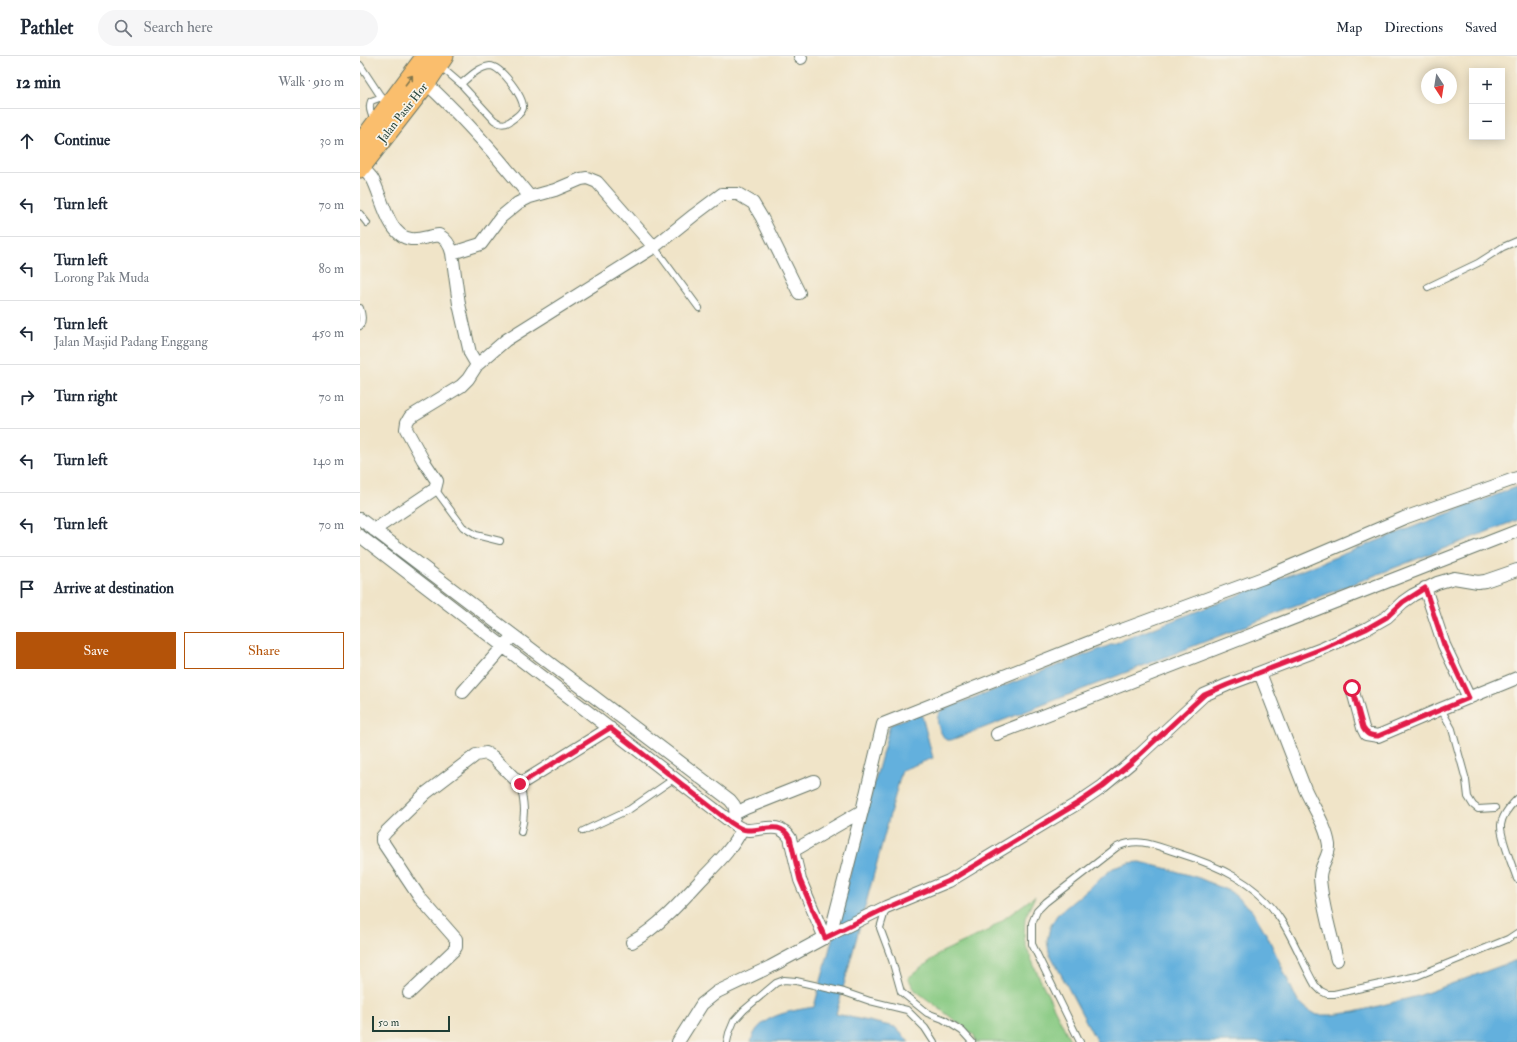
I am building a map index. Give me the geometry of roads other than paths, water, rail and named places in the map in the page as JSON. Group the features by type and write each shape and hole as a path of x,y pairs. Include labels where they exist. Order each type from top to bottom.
{"main road":[{"name":"Jalan Pasir Hor","path":"360,168 426,83 436,59"},
{"name":"Jalan Pasir Hor","path":"360,145 382,109 436,59"}],"street":[{"path":"426,83 447,102 498,158 530,197"},
{"path":"360,168 371,178 393,226 400,234 409,239 420,239 439,234 446,239 451,247 460,311 470,353 476,365"},
{"path":"452,253 481,244 501,217 518,203 530,197 555,190 581,178 592,179 597,182 654,247"},
{"path":"374,530 435,488 437,481 423,460 406,429 407,422 410,417 461,386 468,379 476,365 506,340 654,247 722,194 738,194 753,203 799,293"},
{"path":"829,935 862,811 883,724 1100,638 1262,578 1404,518 1517,478"},
{"path":"360,519 730,800 734,805 733,818"},
{"path":"997,734 1517,532"},
{"path":"362,540 675,778 733,818 742,829 780,828 787,833 790,838 800,880 829,935"},
{"path":"678,1042 692,1017 708,998 829,935 886,908 949,881 1078,803 1103,786 1132,762 1204,695 1324,648 1372,626 1387,617 1403,602 1436,583 1454,578 1478,582 1485,581 1517,570"},
{"path":"1425,588 1444,645 1469,698"},
{"path":"463,692 514,636"},
{"path":"1260,673 1306,790 1325,831 1329,846 1328,855 1322,864 1320,875 1323,898 1336,960"},
{"path":"1352,688 1366,734 1370,736 1378,736 1517,678"},
{"path":"409,993 453,951 457,943 456,939 420,898 382,841 382,837 426,793 476,755 486,753 493,757 520,784 610,728"},
{"path":"733,818 814,781"},
{"path":"793,851 862,811"},
{"path":"632,942 653,929 684,899 728,851 736,841 742,829"}],"lane":[{"path":"436,59 499,124 509,123 521,113 523,108 522,100 508,79 498,69 491,66 484,68 461,84"},
{"path":"360,64 382,109"},
{"path":"360,214 367,223"},
{"path":"1428,287 1478,263 1503,247 1517,241"},
{"path":"654,247 699,308"},
{"path":"360,308 362,315 362,322 360,326"},
{"path":"435,488 463,527 476,535 500,541"},
{"path":"1441,709 1452,729 1466,780 1468,797 1473,805 1478,809 1495,808"},
{"path":"583,831 630,809 675,778"},
{"path":"520,784 525,804 525,820 521,832"},
{"path":"1517,799 1511,805 1501,826 1502,834 1517,879"},
{"path":"1080,1042 1032,944 1032,923 1037,911 1046,902 1117,847 1125,843 1146,843 1191,857 1224,871 1248,884 1273,908 1282,921 1314,986 1327,994 1348,992 1417,976 1508,939 1517,933"},
{"path":"886,908 880,928 892,960 901,992 928,1013 962,1031 972,1042"},
{"path":"727,1042 734,1021 744,1010 776,984 784,980 796,981 844,992 870,1001 907,1010 925,1028 934,1042"}],"water":[{"path":"1517,487 1517,520 951,740 946,740 939,729 937,720 939,713 942,710"},
{"path":"921,712 933,758 902,770 836,1014 895,1027 909,1042 751,1042 754,1033 768,1020 795,1010 814,1007 890,725"},
{"path":"1140,862 1199,878 1231,892 1252,910 1268,937 1297,1000 1317,1015 1355,1012 1418,996 1517,960 1517,1042 1097,1042 1049,952 1047,941 1050,927 1057,915 1113,868 1129,863"}]}
